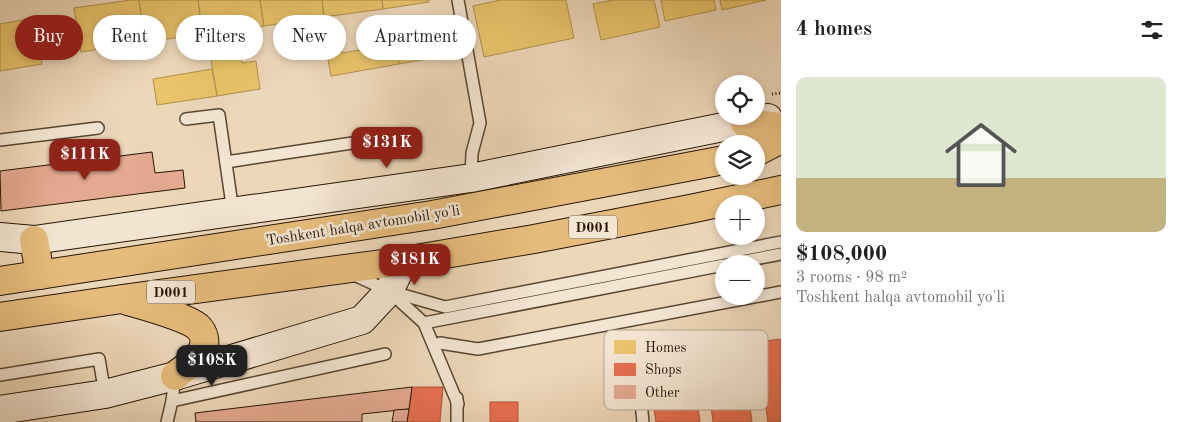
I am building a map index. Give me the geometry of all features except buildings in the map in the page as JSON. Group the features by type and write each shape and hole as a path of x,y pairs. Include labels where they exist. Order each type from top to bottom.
{"highway":[{"path":"763,125 781,127"},
{"path":"765,148 781,139"},
{"path":"765,152 781,149"},
{"name":"Toshkent halqa avtomobil yo'li","path":"0,281 432,215 715,162"},
{"name":"D001","path":"0,317 122,298 404,261 622,222 781,190"},
{"path":"34,240 40,276"},
{"path":"122,298 184,320 197,327 203,334 204,343 201,352 174,388"}],"street":[{"path":"765,119 781,115"},
{"path":"0,237 34,240 471,178 735,125"},
{"path":"0,410 105,394 174,388 362,320 389,291 404,261"}],"lane":[{"path":"458,0 480,123 472,153 471,178"},
{"path":"186,119 219,115 233,212"},
{"path":"0,140 98,128"},
{"path":"226,162 379,139"},
{"path":"341,269 389,291 445,307 781,242"},
{"path":"765,257 781,254"},
{"path":"428,322 715,267"},
{"path":"389,291 428,322 440,343 456,382 458,404 456,422"},
{"path":"440,343 478,349 781,292"},
{"path":"428,322 458,404"},
{"path":"167,422 174,388 385,354"},
{"path":"0,375 99,359 105,394"}]}
